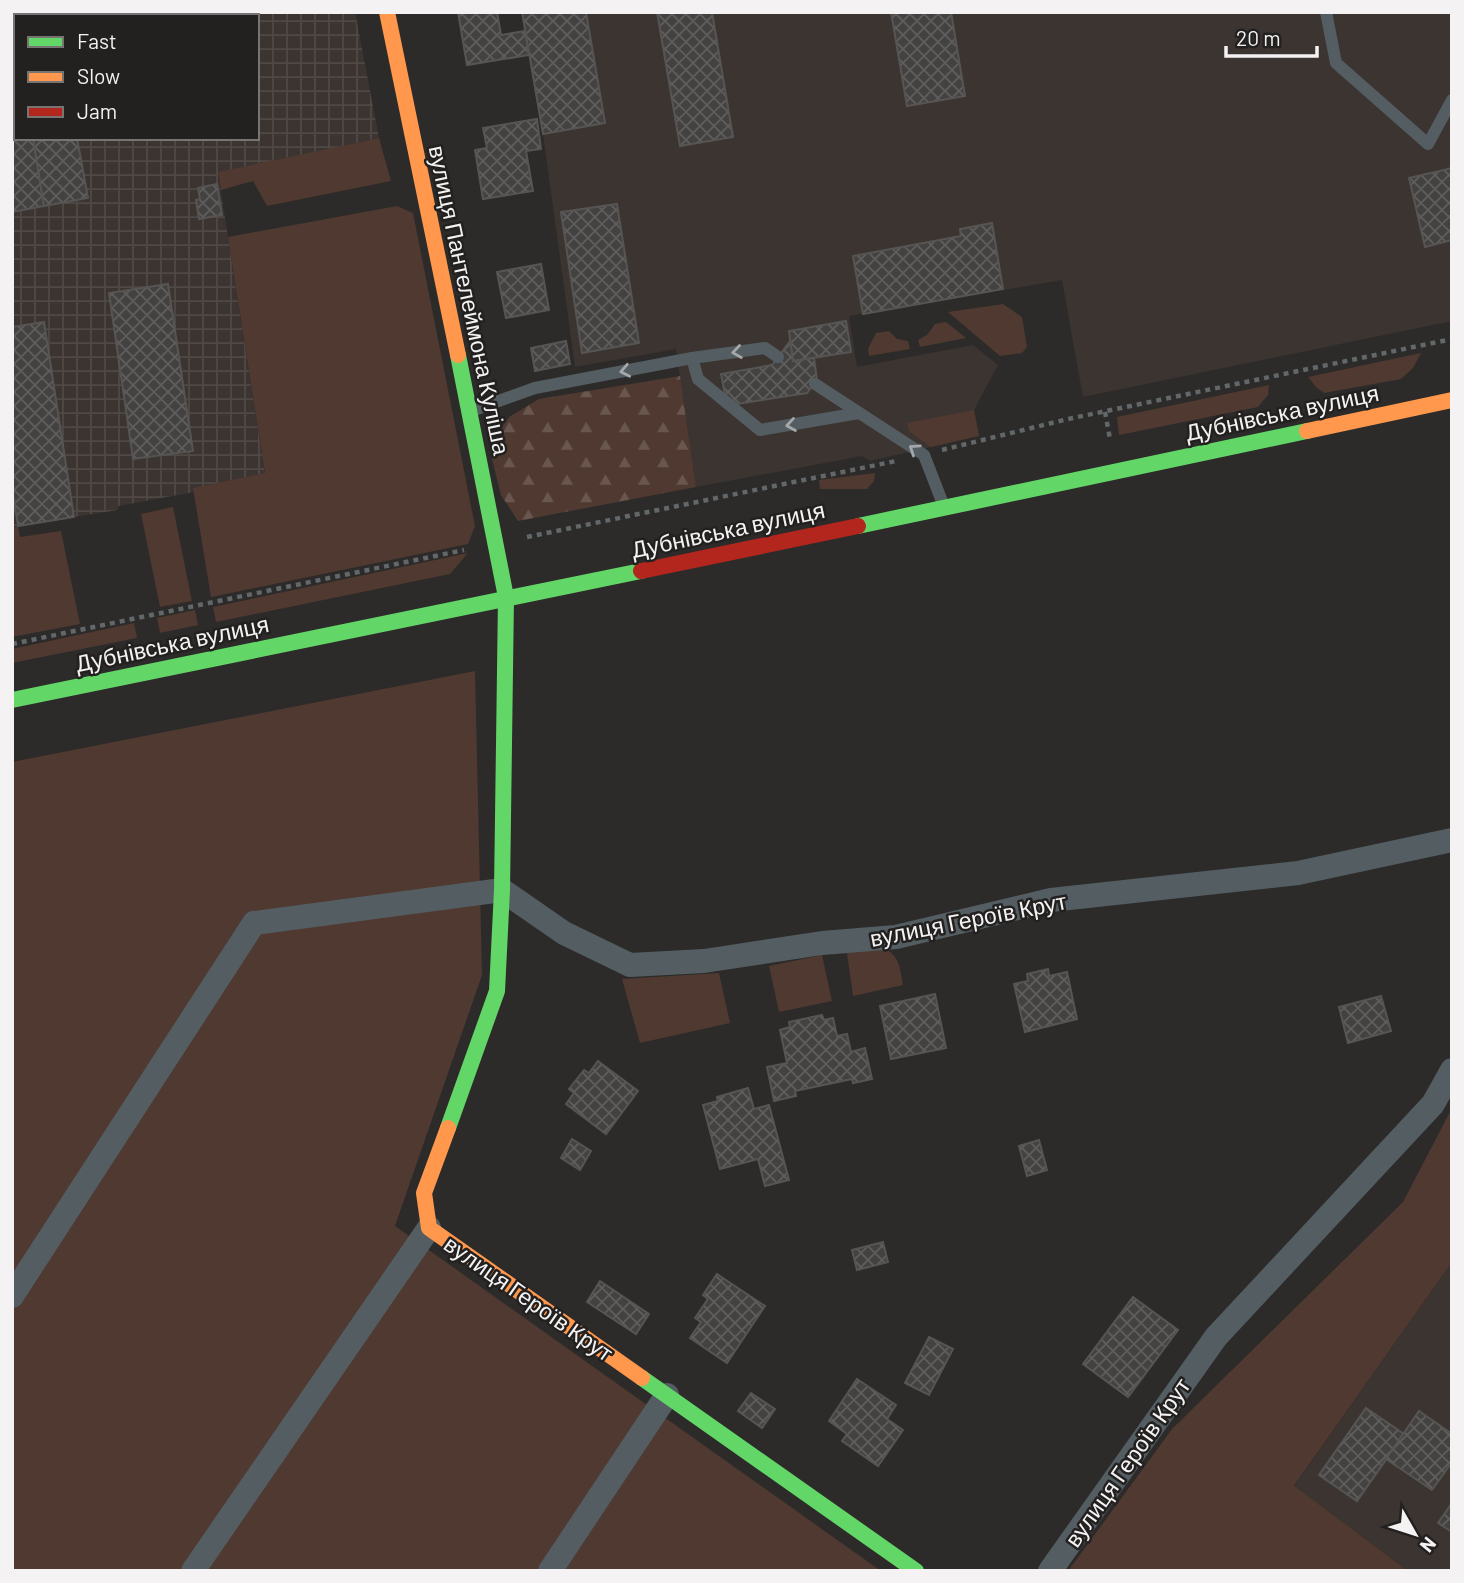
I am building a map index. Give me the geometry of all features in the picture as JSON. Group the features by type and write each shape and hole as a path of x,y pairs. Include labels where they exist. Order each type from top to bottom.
{"street":[{"name":"вулиця Пантелеймона Куліша","path":"387,12 506,597"},
{"name":"Дубнівська вулиця","path":"12,700 944,508 1452,400"},
{"name":"вулиця Героїв Крут","path":"506,597 502,890 497,991 424,1193 429,1228 913,1570"},
{"name":"вулиця Героїв Крут","path":"502,890 564,933 630,965 704,961 822,943 896,937 1051,900 1298,873 1452,840"},
{"path":"12,1296 254,923 502,890"},
{"name":"вулиця Героїв Крут","path":"1050,1571 1216,1337 1433,1104 1452,1070"},
{"path":"193,1571 429,1228"},
{"path":"550,1571 667,1395"}],"lane":[{"path":"1326,12 1336,63 1428,144 1452,100"},
{"path":"470,411 535,388 692,358 765,348 778,357"},
{"path":"692,358 698,379 760,430 859,413"},
{"path":"815,384 924,455 944,508"}],"path":[{"path":"12,644 924,455 1068,419 1452,339"}],"shaded area":[{"path":"12,12 355,12 379,138 218,173 265,474 194,488 194,492 118,506 118,510 12,527"},
{"path":"522,12 1452,12 1452,321 1083,397 1062,280 849,316 857,367 973,345 998,365 974,410 979,436 870,461 862,456 696,487 676,349 575,367 543,134"},
{"path":"1452,1262 1452,1571 1408,1571 1294,1487"}],"green space":[{"path":"379,138 391,181 267,206 253,181 221,190 218,172"},
{"path":"397,206 413,213 475,526 468,544 211,597 193,488 265,473 228,237"},
{"path":"1003,304 1022,317 1027,347 1022,353 1000,356 948,312"},
{"path":"946,322 966,338 920,347 918,340 927,335 935,324"},
{"path":"889,331 897,339 908,341 910,349 869,356 868,349 876,333"},
{"path":"1421,353 1413,368 1401,379 1324,393 1308,377"},
{"path":"680,376 696,487 518,521 501,495 492,459 496,435 509,417 539,399"},
{"path":"1269,385 1268,395 1258,407 1119,435 1117,417"},
{"path":"974,410 979,436 931,447 910,432 907,423"},
{"path":"875,473 874,481 867,489 820,489 819,480"},
{"path":"173,507 192,601 160,607 141,514"},
{"path":"18,526 20,537 61,531 80,624 12,637 12,527"},
{"path":"468,553 450,574 216,622 213,607"},
{"path":"195,610 198,625 160,633 157,618"},
{"path":"134,623 137,638 12,663 12,649"},
{"path":"475,671 482,975 395,1226 881,1571 12,1571 12,762"},
{"path":"884,948 896,959 903,985 853,996 847,953"},
{"path":"822,955 832,1001 779,1012 769,966"},
{"path":"719,973 730,1023 640,1043 622,979"},
{"path":"1452,1108 1452,1262 1294,1486 1408,1571 1068,1571 1172,1429 1403,1202"}],"building":[{"path":"458,12 497,12 501,35 525,31 529,55 467,65"},
{"path":"522,12 586,12 605,123 543,134"},
{"path":"657,12 712,12 733,137 680,146"},
{"path":"891,12 951,12 965,96 907,106"},
{"path":"12,43 14,140 33,140 44,206 12,212"},
{"path":"537,119 541,149 526,151 533,191 483,199 475,150 487,148 483,128"},
{"path":"33,140 77,140 88,198 44,206"},
{"path":"1452,168 1452,240 1425,247 1409,178"},
{"path":"217,184 222,215 199,219 196,200 200,199 198,188"},
{"path":"617,204 639,343 582,353 561,212"},
{"path":"992,223 1003,289 863,314 853,256 961,236 960,229"},
{"path":"541,264 549,310 506,318 497,272"},
{"path":"168,284 193,451 133,459 109,293"},
{"path":"846,321 851,352 793,361 789,331"},
{"path":"44,322 74,517 18,526 12,487 12,327"},
{"path":"566,341 570,364 535,371 531,348"},
{"path":"790,341 793,361 814,358 817,380 807,393 737,404 725,395 721,374 772,365"},
{"path":"1048,969 1049,976 1067,972 1077,1019 1025,1032 1014,984 1028,981 1027,974"},
{"path":"935,994 946,1048 891,1059 880,1006"},
{"path":"1381,996 1391,1031 1348,1043 1339,1007"},
{"path":"822,1015 824,1020 833,1018 837,1036 847,1034 851,1052 865,1048 872,1079 853,1083 852,1079 795,1091 796,1096 774,1101 767,1067 787,1063 780,1030 790,1027 789,1022"},
{"path":"598,1061 638,1091 606,1134 566,1104 574,1093 569,1089 584,1070 589,1073"},
{"path":"748,1088 754,1109 769,1105 789,1180 765,1186 758,1159 720,1169 703,1105 718,1101 717,1097"},
{"path":"572,1139 591,1151 580,1170 561,1158"},
{"path":"1039,1140 1047,1170 1027,1176 1019,1146"},
{"path":"883,1242 888,1262 857,1270 852,1250"},
{"path":"717,1274 765,1306 727,1363 690,1338 701,1322 695,1318 708,1299 703,1295"},
{"path":"600,1281 649,1314 636,1334 587,1302"},
{"path":"1133,1297 1178,1330 1128,1397 1083,1364"},
{"path":"929,1337 953,1349 929,1395 905,1383"},
{"path":"857,1379 896,1405 887,1419 903,1430 878,1466 842,1441 847,1434 829,1421"},
{"path":"751,1393 775,1409 762,1428 738,1411"},
{"path":"1366,1408 1404,1434 1357,1501 1319,1475"},
{"path":"1419,1411 1452,1434 1452,1462 1432,1490 1386,1459"},
{"path":"1452,1503 1452,1532 1438,1523"}],"traffic: fast":[{"path":"448,1128 497,991 502,890 506,597 458,355"},
{"path":"858,526 1307,431"},
{"path":"12,700 641,571"},
{"path":"642,1378 916,1571"}],"traffic: slow":[{"path":"387,12 458,355"},
{"path":"1307,431 1452,400"},
{"path":"448,1128 424,1193 429,1228 642,1378"}],"traffic: jam":[{"path":"641,571 858,526"}]}
